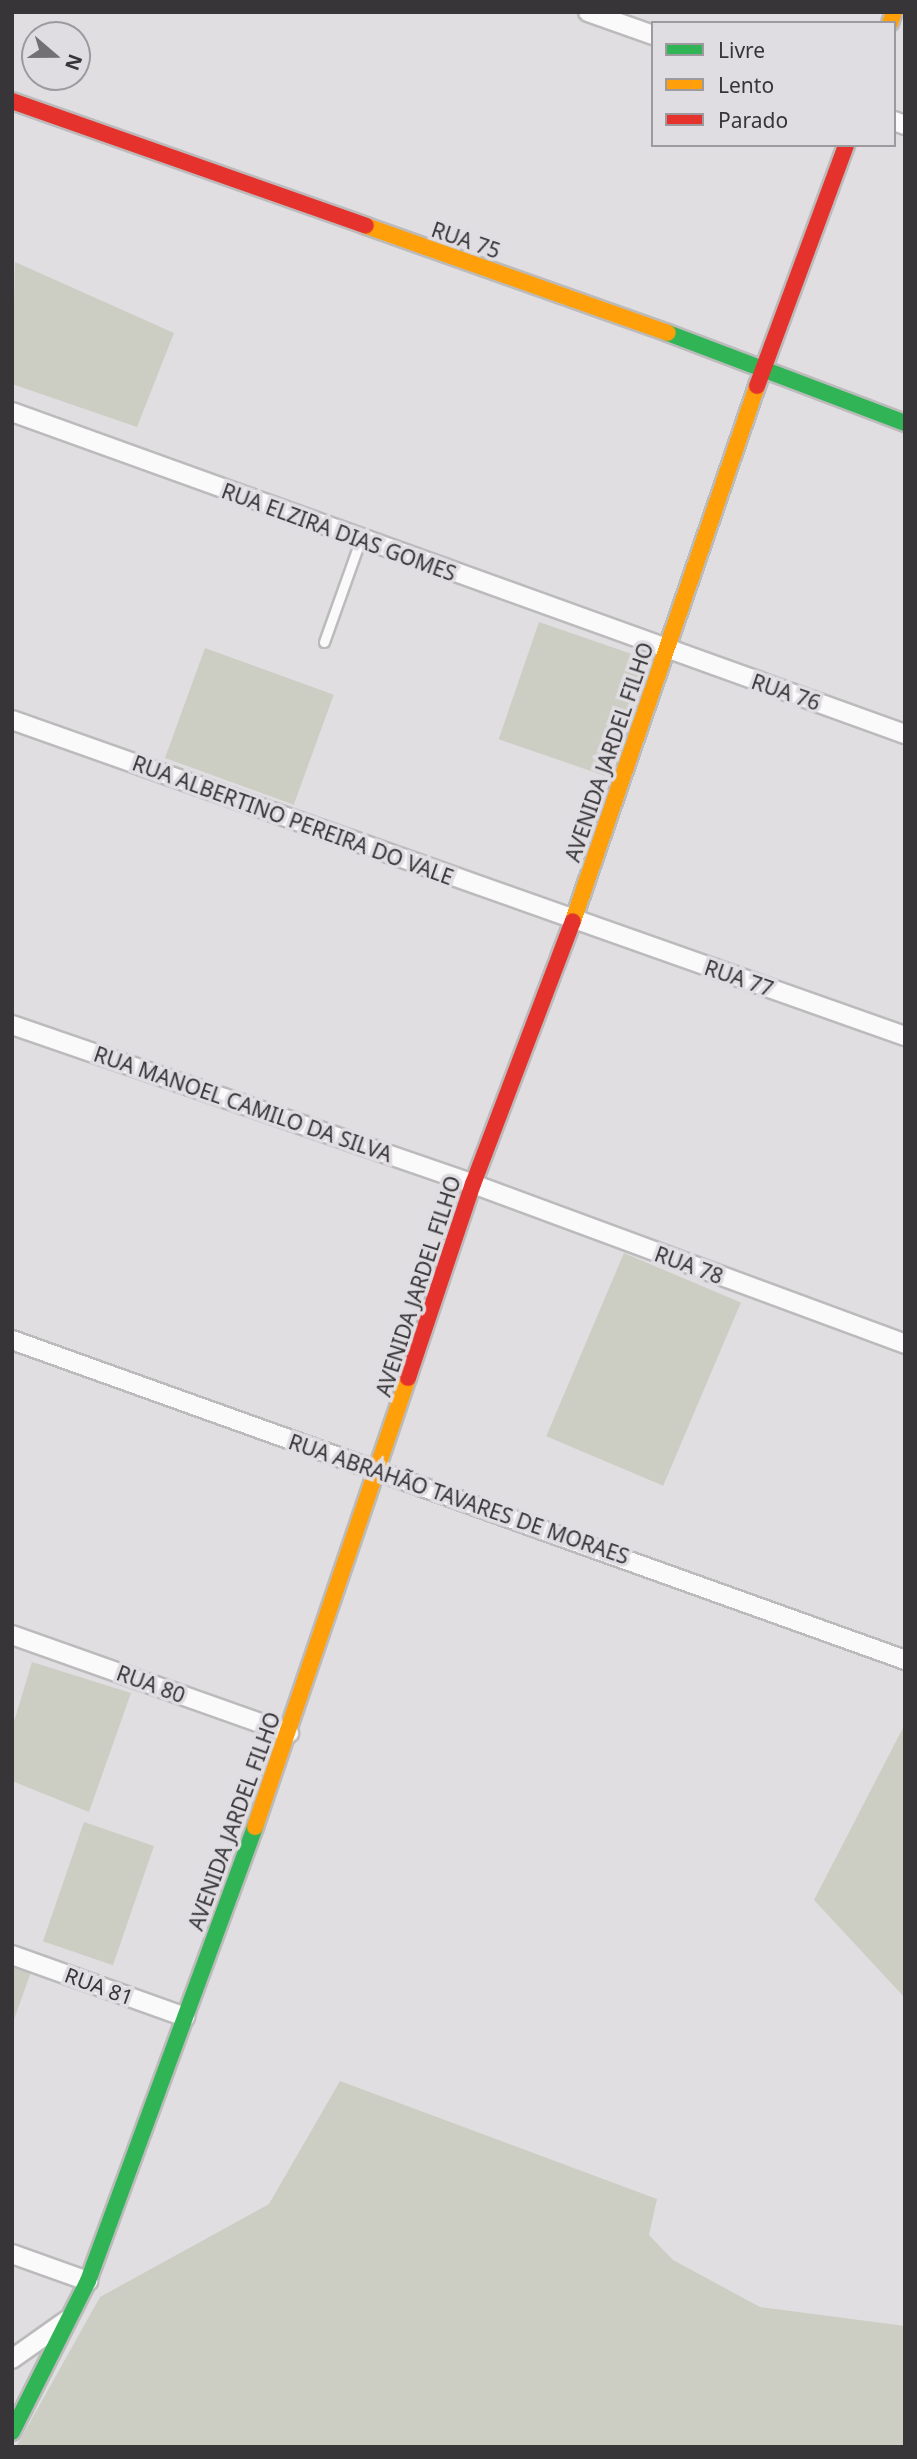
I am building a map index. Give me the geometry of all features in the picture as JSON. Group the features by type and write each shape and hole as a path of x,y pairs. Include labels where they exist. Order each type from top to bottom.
{"main road":[{"name":"RUA 75","path":"12,102 764,367 905,423"},
{"name":"AVENIDA JARDEL FILHO","path":"12,2432 73,2316 88,2281 289,1733 379,1472 473,1184 573,920 764,367 845,147"}],"street":[{"path":"588,12 651,34"},
{"name":"RUA ELZIRA DIAS GOMES","path":"12,412 667,651"},
{"name":"RUA 76","path":"667,651 905,734"},
{"name":"RUA ALBERTINO PEREIRA DO VALE","path":"12,720 573,920"},
{"name":"RUA 77","path":"573,920 905,1036"},
{"name":"RUA MANOEL CAMILO DA SILVA","path":"12,1025 473,1184"},
{"name":"RUA 78","path":"473,1184 905,1344"},
{"name":"RUA ABRAHÃO TAVARES DE MORAES","path":"12,1340 905,1660"},
{"name":"RUA 80","path":"12,1635 289,1733"},
{"name":"RUA 81","path":"12,1955 185,2017"},
{"path":"12,2255 88,2281"},
{"path":"12,2358 73,2316"}],"lane":[{"path":"324,642 360,541"}],"shaded area":[{"path":"15,262 174,333 137,427 12,384"},
{"path":"539,622 645,658 605,776 499,739"},
{"path":"205,648 334,695 294,805 165,758"},
{"path":"624,1253 741,1303 663,1486 546,1436"},
{"path":"32,1662 131,1693 89,1812 12,1781 12,1728"},
{"path":"905,1724 905,1998 814,1900"},
{"path":"84,1822 154,1846 113,1965 43,1941"},
{"path":"12,1965 31,1972 12,2025"},
{"path":"340,2081 657,2199 649,2235 673,2260 760,2307 905,2326 905,2447 16,2447 100,2297 269,2204"}],"traffic: fast":[{"path":"668,333 905,423"},
{"path":"12,2432 88,2281 255,1827"}],"traffic: slow":[{"path":"891,21 894,12"},
{"path":"366,226 668,333"},
{"path":"573,921 757,386"},
{"path":"255,1827 408,1378"}],"traffic: jam":[{"path":"12,101 366,226"},
{"path":"757,386 845,147"},
{"path":"408,1378 473,1184 573,921"}]}
